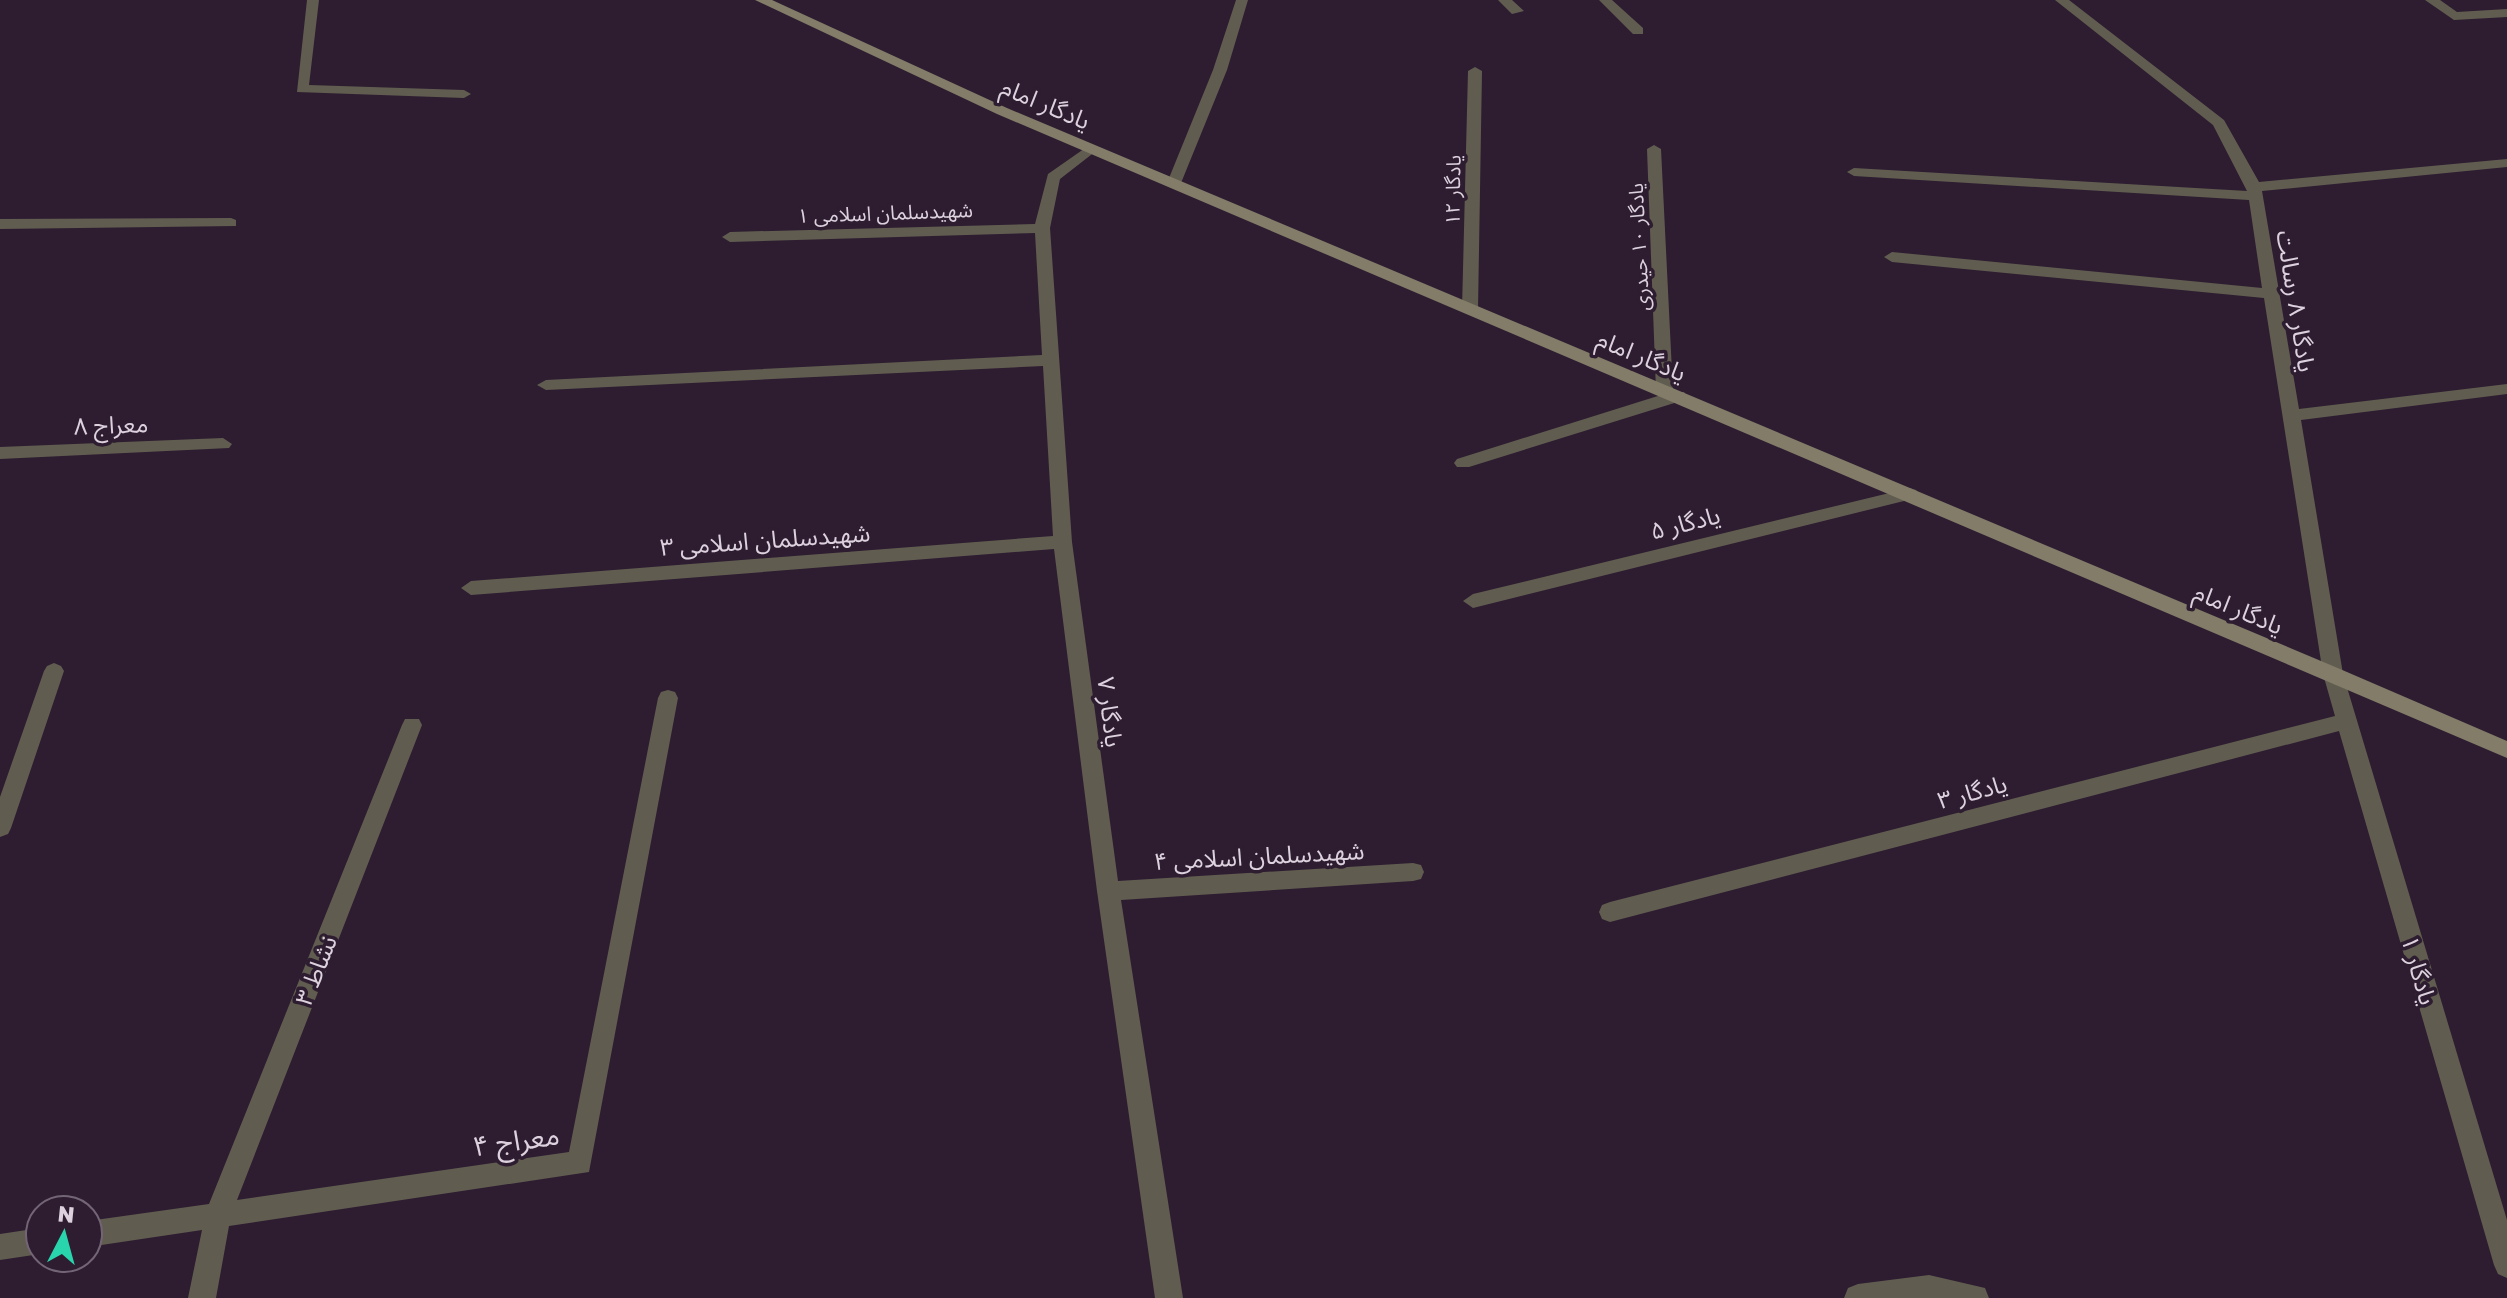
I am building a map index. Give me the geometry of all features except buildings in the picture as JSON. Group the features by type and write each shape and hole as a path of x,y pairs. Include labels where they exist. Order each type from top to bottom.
{"main road":[{"name":"یادگار امام","path":"761,0 1091,148 2507,750"}],"street":[{"path":"313,0 302,89 464,94"},
{"path":"1174,183 1220,70 1242,0"},
{"path":"1504,0 1517,11"},
{"path":"1605,0 1638,31"},
{"name":"یادگار ۸ رسالت","path":"2061,0 2219,123 2255,192 2333,674"},
{"path":"2431,0 2454,16 2507,13"},
{"name":"یادگار ۱۲","path":"1470,309 1475,71"},
{"name":"یادگار ۷","path":"1091,148 1053,177 1042,228 1063,542 1108,891 1169,1298"},
{"name":"یادگار ۱۰ حیدری","path":"1654,149 1671,394"},
{"path":"1854,172 2255,192 2507,163"},
{"path":"0,224 231,223"},
{"name":"شهیدسلمان اسلامی ۱","path":"730,237 1042,228"},
{"path":"1892,257 2272,294"},
{"path":"546,385 1051,360"},
{"path":"2291,416 2507,389"},
{"path":"1463,463 1671,394"},
{"name":"معراج ۸","path":"0,453 223,444"},
{"name":"یادگار ۵","path":"1473,601 1910,494"},
{"name":"شهیدسلمان اسلامی ۳","path":"471,588 1063,542"},
{"path":"0,828 54,671"},
{"name":"یادگار ۱","path":"2333,674 2507,1265"},
{"name":"معراج ۴","path":"104,1232 580,1163 668,698"},
{"name":"یادگار ۳","path":"1610,912 2347,721"},
{"name":"نشاط ۳","path":"202,1298 218,1215 412,725"},
{"name":"شهیدسلمان اسلامی ۴","path":"1108,891 1413,872"},
{"path":"0,1247 24,1243"},
{"path":"1858,1298 1929,1289 1975,1298"}]}
